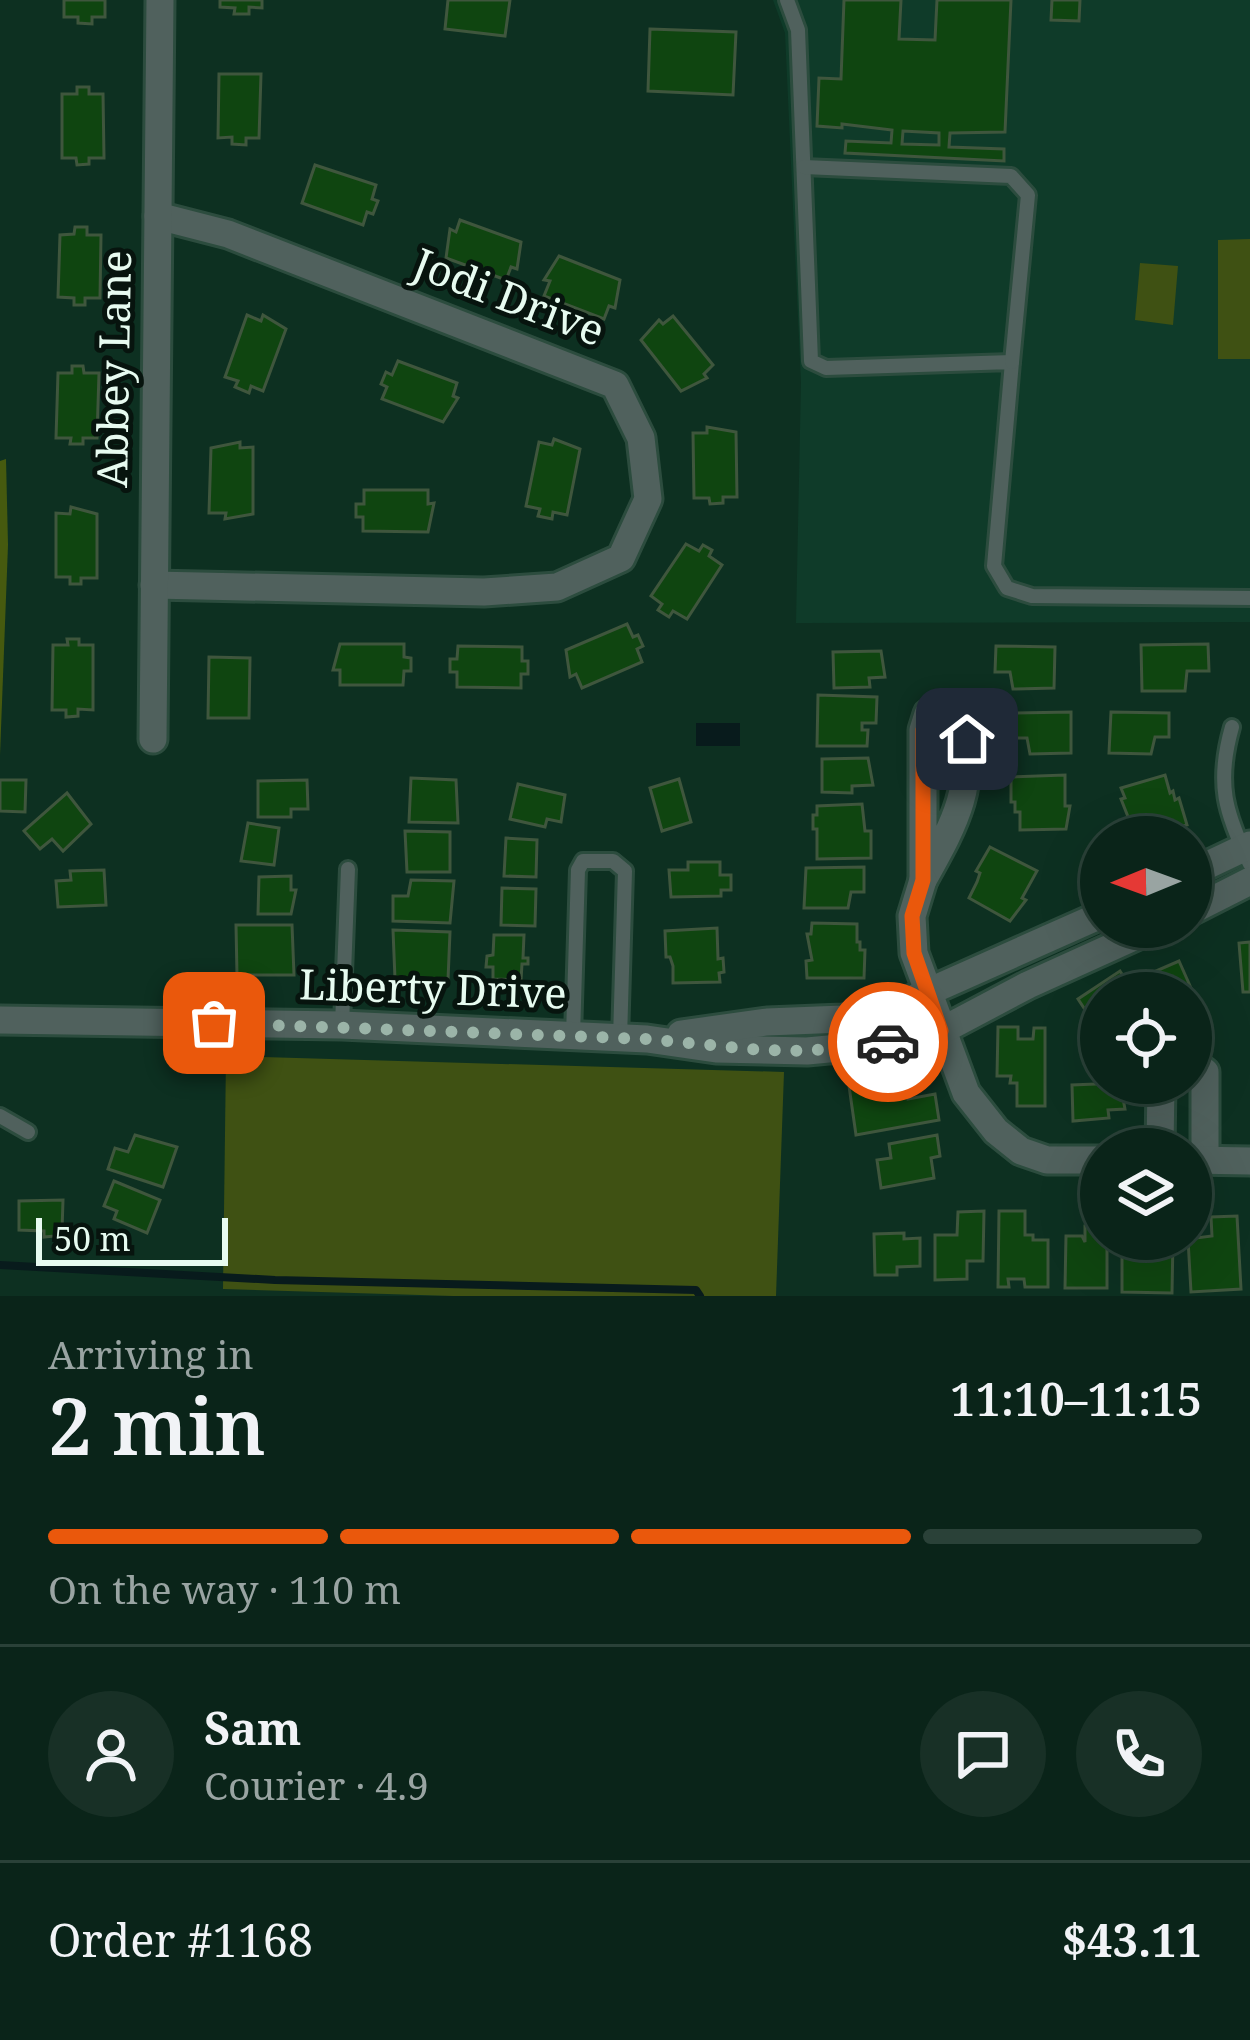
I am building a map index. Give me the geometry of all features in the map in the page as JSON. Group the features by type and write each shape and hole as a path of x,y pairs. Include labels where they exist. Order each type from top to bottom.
{"street":[{"name":"Abbey Lane","path":"153,739 160,0"},
{"name":"Jodi Drive","path":"154,585 484,592 556,587 621,558 648,499 641,437 615,385 227,234 158,216"},
{"path":"923,880 923,730 928,714 941,709 962,716 968,783 958,816 923,880 912,916 914,953 926,994 966,1093 995,1131 1021,1151 1047,1160 1080,1160"},
{"path":"1212,865 1248,852"},
{"path":"1212,900 1250,881"},
{"name":"Liberty Drive","path":"634,1039 767,1022 843,1019 926,994 1080,924"},
{"name":"Liberty Drive","path":"0,1020 342,1025 807,1051 941,1031 1110,948"},
{"path":"1212,1160 1250,1161"}],"lane":[{"path":"787,0 798,31 812,361 818,367 1012,362"},
{"path":"804,167 1011,176 1028,195 994,566 1007,588 1032,596 1250,598"},
{"path":"1232,728 1222,763 1224,804 1248,852"},
{"path":"573,1036 578,869 584,861 613,861 625,871 634,1039"},
{"path":"342,1025 348,868"},
{"path":"0,1116 28,1132"}],"shaded area":[{"path":"773,0 1250,0 1250,622 796,623 801,382 785,33"},
{"path":"696,723 740,723 740,746 696,746"}],"green space":[{"path":"1250,239 1250,359 1218,359 1218,240"},
{"path":"1140,263 1178,266 1173,325 1135,320"},
{"path":"6,459 8,545 0,755 0,461"},
{"path":"226,1056 784,1072 776,1296 453,1296 223,1289"}],"building":[{"path":"64,0 105,0 105,17 92,17 92,24 78,23 78,17 64,17"},
{"path":"220,0 262,0 262,8 249,7 249,14 234,14 235,8 220,7"},
{"path":"448,0 510,0 505,36 445,29"},
{"path":"844,0 901,0 899,39 935,40 937,0 1011,0 1005,132 950,133 949,147 1004,149 1004,161 845,153 846,141 891,143 892,130 817,126 819,78 841,79","holes":["903,131 939,133 939,145 902,144"]},
{"path":"1052,0 1080,0 1079,21 1051,20"},
{"path":"650,29 736,32 733,95 648,91"},
{"path":"219,74 261,74 259,138 246,138 246,145 232,144 232,137 218,138"},
{"path":"77,87 89,87 89,94 103,94 104,158 89,158 89,164 77,165 76,158 62,158 62,94 77,94"},
{"path":"315,165 376,185 372,199 378,201 363,225 302,203"},
{"path":"460,220 521,242 517,269 511,267 506,280 446,258 450,229 456,232"},
{"path":"75,227 87,227 87,235 101,235 100,298 85,298 85,305 58,297 60,235 74,234"},
{"path":"559,256 620,280 615,308 609,306 604,319 544,296 550,281 544,280"},
{"path":"247,315 261,321 263,315 286,329 263,391 251,386 249,393 235,387 238,381 225,377"},
{"path":"673,316 713,365 704,374 707,378 681,391 641,340 659,320 663,324"},
{"path":"398,361 457,383 453,396 458,398 443,422 382,399 386,372 392,375"},
{"path":"72,366 83,366 84,373 99,373 97,438 83,438 83,444 56,438 58,373 72,373"},
{"path":"707,427 736,432 737,497 723,497 723,503 694,498 693,433 707,433"},
{"path":"554,439 580,449 567,515 553,512 552,519 526,506 539,442 552,445"},
{"path":"240,442 240,448 253,447 253,514 225,519 226,513 209,513 211,448"},
{"path":"364,490 428,490 428,504 434,503 428,532 363,531 356,504 364,504"},
{"path":"71,507 97,514 97,578 81,578 81,584 70,584 70,577 56,577 56,513 70,514"},
{"path":"686,544 699,551 703,545 712,550 709,556 722,565 687,619 658,610 662,604 651,596"},
{"path":"627,624 643,646 637,649 642,662 582,688 576,674 570,677 566,650"},
{"path":"67,639 93,645 93,710 78,709 78,716 66,717 66,710 52,710 53,645 68,645"},
{"path":"340,644 404,644 411,671 404,671 403,685 340,685 340,670 333,670"},
{"path":"1208,644 1209,671 1187,671 1185,691 1142,691 1141,645"},
{"path":"458,646 522,647 528,674 521,674 521,688 457,687 457,672 450,672 450,659 457,659"},
{"path":"996,646 1055,647 1054,688 1013,689 1010,672 995,672"},
{"path":"881,651 885,677 869,678 870,687 834,688 833,652"},
{"path":"209,657 250,658 249,718 208,718"},
{"path":"818,695 877,697 876,723 862,723 862,730 868,730 867,746 817,746"},
{"path":"1071,712 1071,753 1030,754 1027,738 1013,738 1012,713"},
{"path":"1111,712 1169,713 1169,737 1155,737 1151,754 1109,753"},
{"path":"868,758 873,785 852,786 852,793 822,792 822,759"},
{"path":"1065,775 1065,806 1070,806 1066,829 1020,830 1020,812 1015,812 1015,802 1011,802 1011,777"},
{"path":"1165,775 1184,816 1128,816 1121,788"},
{"path":"411,778 456,780 458,823 409,822"},
{"path":"679,779 691,822 662,831 650,788"},
{"path":"0,780 26,780 25,812 0,811"},
{"path":"307,780 308,809 291,809 291,817 258,817 258,781"},
{"path":"518,784 565,795 561,822 547,819 545,827 510,819"},
{"path":"67,793 91,824 63,851 52,839 40,849 24,831"},
{"path":"862,804 865,831 871,831 871,858 817,859 813,815 817,815 817,806"},
{"path":"248,823 279,828 274,865 241,861"},
{"path":"405,831 450,832 450,872 407,872"},
{"path":"506,838 537,840 536,877 504,876"},
{"path":"990,847 1037,871 1022,898 1026,900 1010,921 969,898 980,873 976,871"},
{"path":"688,862 720,862 720,875 731,875 731,890 721,890 721,896 671,897 669,870 688,870"},
{"path":"864,867 864,892 851,892 848,908 804,908 806,868"},
{"path":"104,870 106,905 58,907 56,881 71,880 70,871"},
{"path":"291,876 291,890 296,890 291,914 258,914 259,877"},
{"path":"411,880 454,881 450,923 393,921 393,896 408,896"},
{"path":"502,888 536,889 535,926 501,925"},
{"path":"812,923 857,924 857,942 865,950 864,978 807,978 806,961 812,960 807,934 811,934"},
{"path":"236,925 292,925 294,975 237,975"},
{"path":"717,928 718,959 723,958 724,972 719,973 720,982 673,983 665,931"},
{"path":"393,930 450,932 448,980 395,979"},
{"path":"494,935 524,935 523,958 528,958 528,964 522,964 521,980 493,979 493,967 486,967 487,956 493,955"},
{"path":"1250,942 1250,992 1243,992 1239,943"},
{"path":"1179,961 1184,972 1154,972"},
{"path":"998,1027 1018,1027 1018,1039 1033,1039 1034,1028 1045,1028 1045,1106 1017,1106 1017,1083 1010,1083 1011,1076 997,1076"},
{"path":"904,1074 908,1099 935,1094 939,1120 856,1135 849,1086"},
{"path":"1072,1085 1080,1085 1080,1104 1124,1104 1125,1109 1108,1110 1109,1118 1073,1121"},
{"path":"135,1135 177,1147 163,1187 108,1169 115,1148 128,1152"},
{"path":"937,1135 940,1156 931,1158 934,1178 881,1188 877,1160 891,1158 889,1144"},
{"path":"114,1181 160,1200 147,1233 114,1219 117,1211 104,1206"},
{"path":"63,1200 62,1231 55,1231 55,1236 19,1230 19,1201"},
{"path":"984,1211 983,1261 967,1261 967,1279 935,1280 935,1235 957,1235 958,1212"},
{"path":"999,1211 1025,1211 1025,1235 1048,1240 1048,1287 1025,1287 1024,1279 1008,1279 1009,1287 998,1287"},
{"path":"1237,1216 1241,1289 1191,1292 1189,1260 1212,1260 1212,1217"},
{"path":"904,1233 904,1239 920,1238 920,1266 897,1267 897,1275 875,1275 874,1234"},
{"path":"1066,1236 1080,1236 1080,1260 1107,1260 1107,1288 1065,1288"},
{"path":"1122,1260 1173,1260 1172,1293 1122,1292"}],"waterway":[{"path":"0,1265 275,1280 696,1290 700,1296"}],"way so far":[{"path":"214,1023 647,1039 761,1050 807,1051 888,1042"}],"route":[{"path":"888,1042 941,1031 914,953 912,916 923,880 923,730 928,714 941,709 957,712 967,739"}]}
